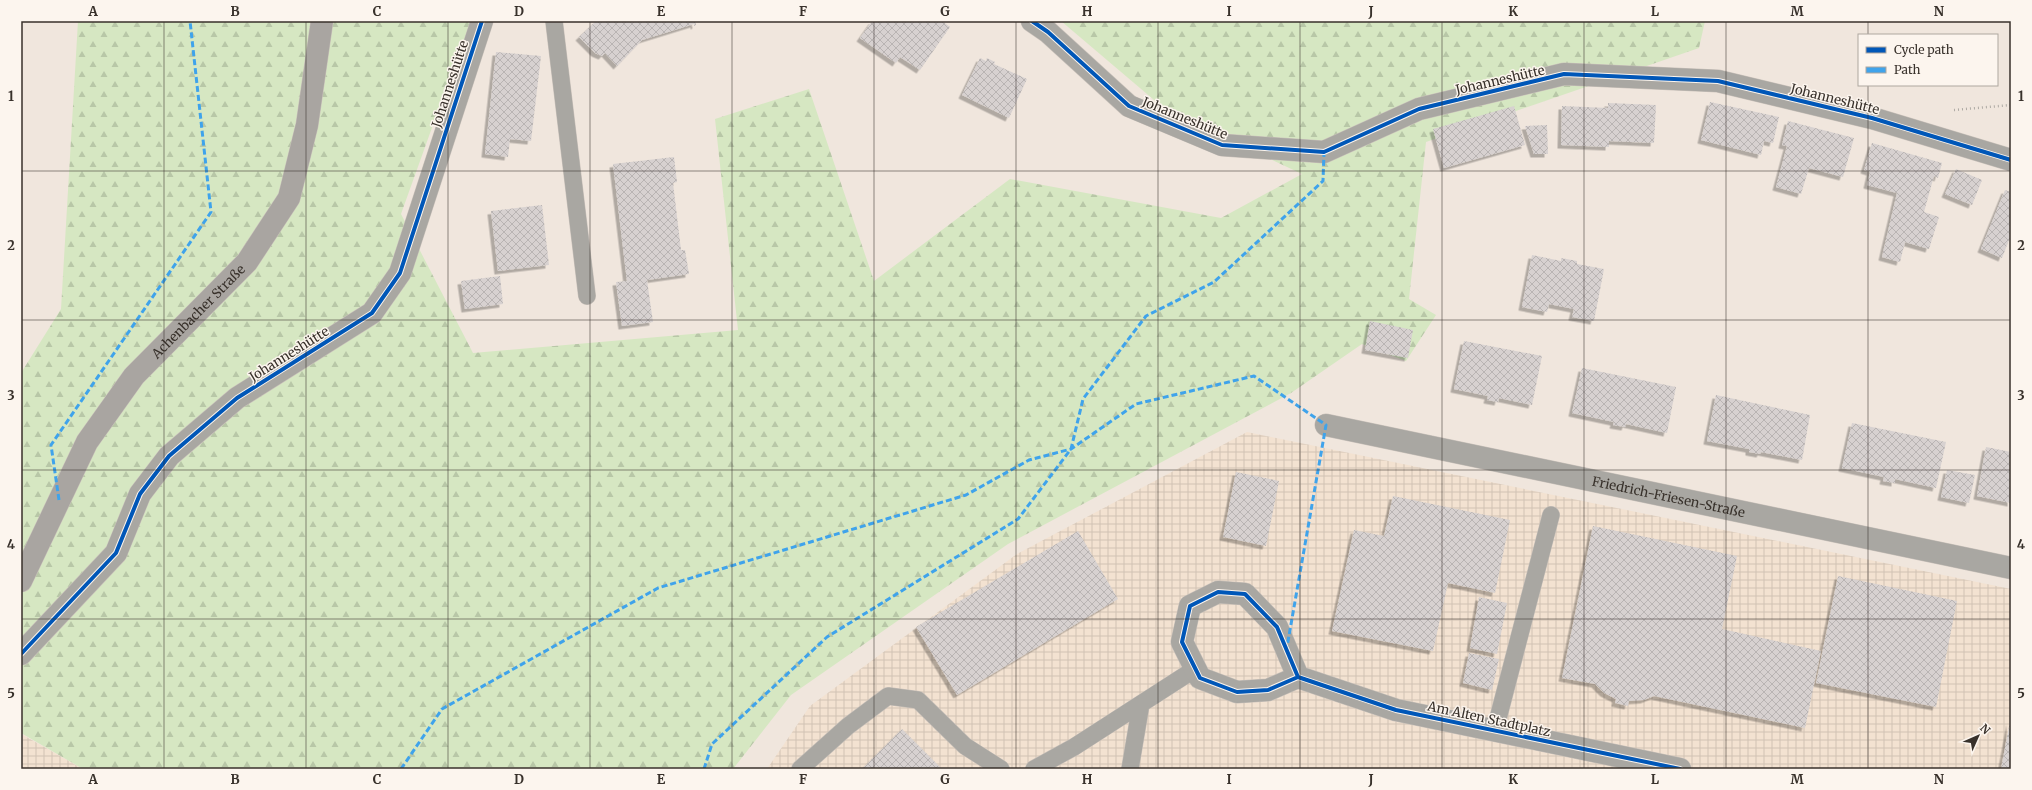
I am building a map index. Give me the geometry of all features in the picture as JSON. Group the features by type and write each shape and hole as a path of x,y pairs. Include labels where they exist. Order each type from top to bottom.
{"main road":[{"name":"Achenbacher Straße","path":"21,581 87,442 134,376 247,262 289,198 307,125 322,21"}],"street":[{"name":"Johanneshütte","path":"21,654 116,552 140,494 168,456 238,398 372,314 400,273 482,21"},
{"name":"Johanneshütte","path":"1032,21 1048,32 1129,106 1222,146 1324,152 1419,109 1564,74 1718,81 1872,118 2011,160"},
{"name":"Friedrich-Friesen-Straße","path":"1326,425 2011,568"},
{"path":"1218,592 1245,594 1277,627 1298,677 1268,690 1237,692 1200,678 1182,642 1190,606 1218,592"},
{"name":"Am Alten Stadtplatz","path":"1298,677 1396,710 1680,769"}],"lane":[{"path":"554,21 587,296"},
{"path":"1495,730 1551,516"},
{"path":"1034,769 1074,747 1195,669"},
{"path":"800,769 848,726 888,696 918,700 965,746 1001,769"},
{"path":"1130,769 1141,704"}],"shaded area":[{"path":"1247,432 2011,589 2011,769 767,769 810,706 1017,554"},
{"path":"23,735 83,769 21,769"}],"green space":[{"path":"78,21 477,21 462,44 401,214 473,353 738,330 715,119 809,89 874,281 1010,179 1221,218 1302,174 1167,111 1061,21 1705,21 1699,48 1426,142 1409,299 1436,315 1406,361 1362,344 1291,393 1008,544 791,695 733,769 83,769 21,733 21,373 61,309"}],"building":[{"path":"596,21 695,21 696,25 694,26 694,24 642,40 617,66 605,53 602,56 595,53 579,37"},
{"path":"872,21 942,21 950,27 920,70 900,57 896,63 860,38"},
{"path":"496,52 541,56 531,141 510,139 508,157 485,154"},
{"path":"980,58 986,61 987,58 995,62 994,64 1027,79 1009,118 962,95"},
{"path":"1710,102 1779,117 1773,143 1764,141 1761,155 1701,140"},
{"path":"1608,103 1656,105 1654,143 1609,141 1609,147 1561,145 1562,106 1608,108"},
{"path":"1514,106 1525,145 1444,168 1433,129"},
{"path":"1788,121 1854,138 1843,177 1809,168 1801,194 1776,187 1787,146 1782,145"},
{"path":"1547,125 1548,154 1534,154 1525,126"},
{"path":"1872,143 1942,163 1938,178 1934,176 1924,212 1939,217 1929,249 1905,242 1900,262 1882,257 1897,193 1867,185 1870,172 1864,170"},
{"path":"674,157 677,182 673,183 681,250 685,250 689,274 647,280 653,322 622,326 616,282 627,281 613,164"},
{"path":"1956,169 1982,180 1972,205 1945,194"},
{"path":"2005,190 2011,192 2011,241 2009,240 2002,258 1981,249"},
{"path":"542,205 549,265 498,271 491,211"},
{"path":"1532,255 1561,261 1561,258 1577,261 1577,264 1604,269 1594,321 1572,317 1574,309 1549,304 1547,312 1522,307"},
{"path":"500,276 503,304 465,309 461,281"},
{"path":"1370,321 1413,330 1408,358 1365,350"},
{"path":"1464,341 1542,356 1532,405 1499,398 1498,402 1487,400 1488,396 1454,389"},
{"path":"1582,368 1676,387 1667,433 1626,424 1625,427 1613,425 1614,422 1572,413"},
{"path":"1716,395 1810,415 1802,460 1761,452 1760,454 1749,452 1749,449 1707,441"},
{"path":"1852,423 1946,442 1936,488 1895,479 1895,483 1883,481 1884,477 1842,468"},
{"path":"1986,447 2011,452 2011,503 1977,496"},
{"path":"1947,470 1975,475 1969,503 1941,497"},
{"path":"1236,472 1279,481 1266,546 1223,537"},
{"path":"1393,496 1510,520 1495,593 1448,583 1433,651 1332,631 1354,530 1384,536"},
{"path":"1593,526 1737,556 1722,629 1821,651 1805,728 1654,696 1644,700 1629,701 1628,706 1615,703 1616,699 1604,693 1595,684 1562,678"},
{"path":"1078,531 1118,599 957,695 916,627"},
{"path":"1838,576 1957,601 1936,707 1816,683"},
{"path":"1479,597 1507,603 1497,654 1470,648"},
{"path":"1469,653 1499,659 1492,690 1463,683"},
{"path":"2010,721 2011,769 2001,769"},
{"path":"902,729 942,769 862,769"}],"marked path":[{"path":"59,500 51,445 211,212 190,21"},
{"path":"704,769 712,744 827,637 1018,519 1071,449 1083,399 1146,316 1214,282 1323,181 1324,152"},
{"path":"401,769 442,709 658,588 966,495 1029,460 1071,449 1136,404 1254,376 1326,425 1287,647"}],"cycle path":[{"path":"21,654 116,553 140,494 169,456 237,398 372,313 400,273 482,21"},
{"path":"1032,21 1048,32 1129,106 1222,145 1324,152 1419,109 1564,74 1718,81 1872,118 2011,160"},
{"path":"1298,677 1277,627 1245,594 1218,592 1190,606 1182,642 1200,678 1237,692 1268,690 1298,677 1396,710 1680,769"}]}
